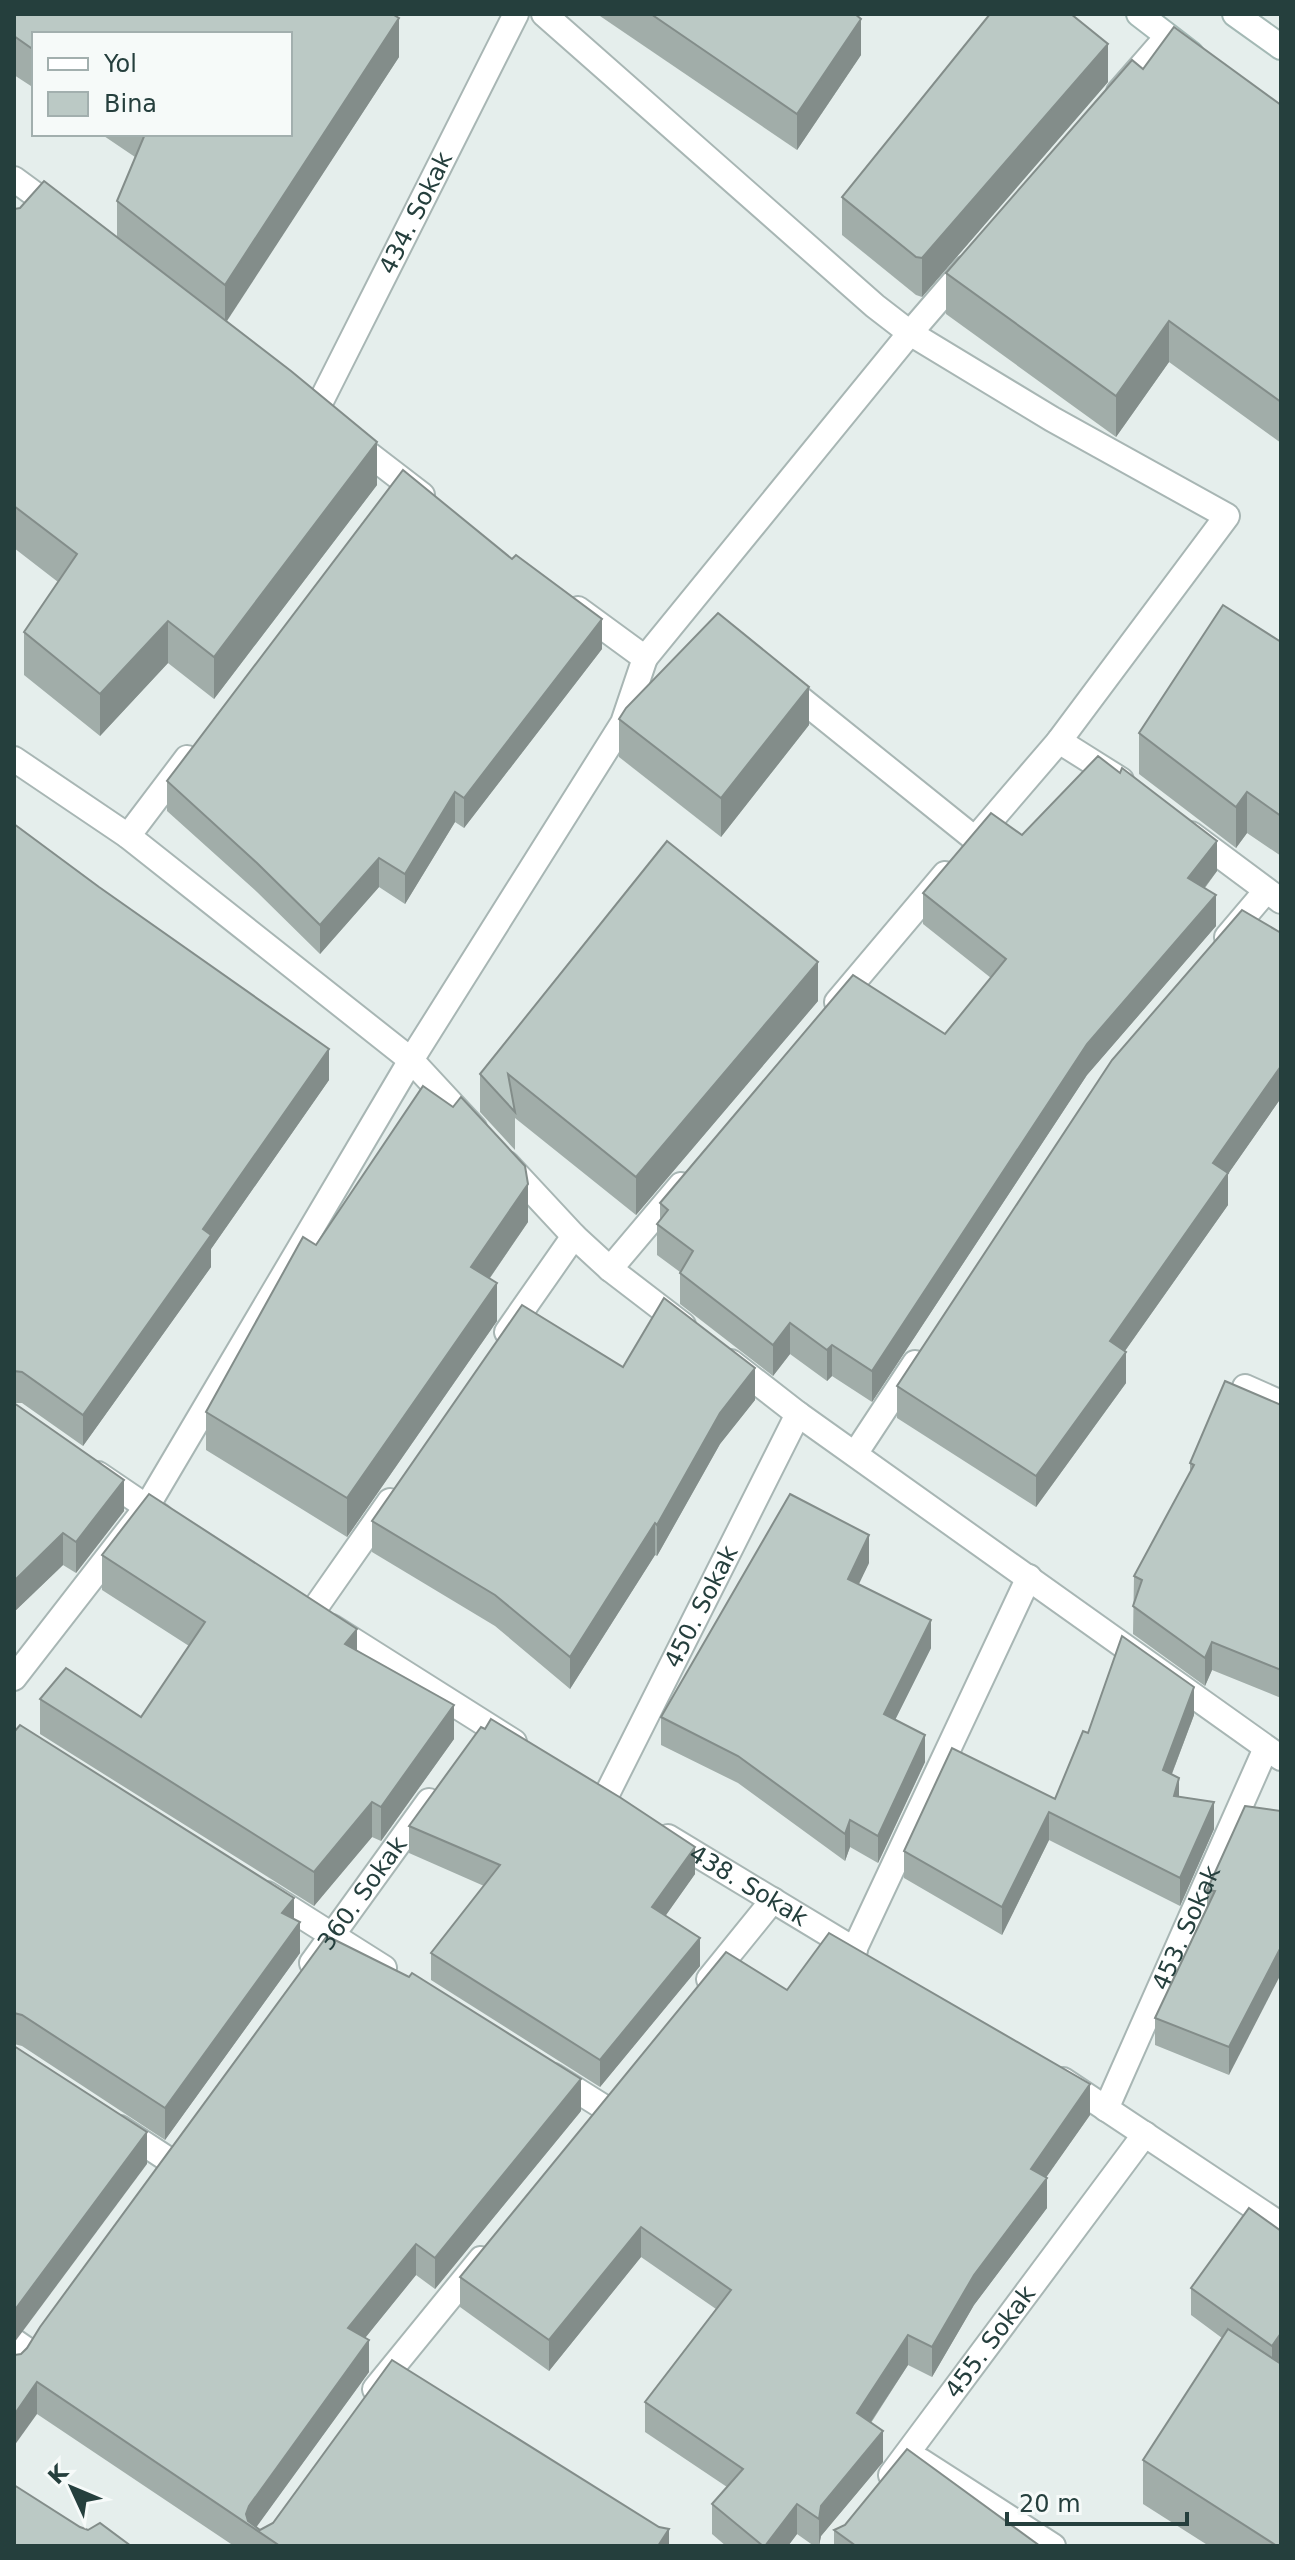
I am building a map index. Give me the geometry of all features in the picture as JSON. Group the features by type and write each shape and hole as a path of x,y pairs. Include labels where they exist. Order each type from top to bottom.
{"street":[{"name":"434. Sokak","path":"327,422 516,14"},
{"path":"544,14 875,306 910,333 1052,419 1227,516 1059,741 823,1018"},
{"path":"1139,14 1205,63"},
{"path":"1235,14 1281,47"},
{"path":"1105,108 1167,37"},
{"path":"14,179 81,229"},
{"path":"24,225 44,200"},
{"path":"14,1678 146,1508 411,1060 623,723 645,658 693,612 910,333 982,250"},
{"path":"291,394 327,422 396,486 439,508"},
{"path":"555,592 645,658"},
{"path":"771,675 975,839"},
{"path":"128,836 203,738"},
{"path":"1059,741 1138,793"},
{"path":"14,759 128,836 411,1060 574,1236 610,1269 798,1414 1273,1753"},
{"path":"1172,819 1274,896 1214,951"},
{"path":"610,1269 691,1173"},
{"path":"492,1353 574,1236"},
{"path":"855,1454 925,1348"},
{"path":"1245,1387 1281,1403"},
{"name":"450. Sokak","path":"599,1794 798,1414"},
{"path":"74,1458 184,1532"},
{"path":"311,1614 402,1483"},
{"path":"854,1950 1029,1577"},
{"path":"286,1597 479,1730 538,1757"},
{"name":"453. Sokak","path":"1106,2109 1273,1753"},
{"name":"360. Sokak","path":"296,1985 439,1786"},
{"name":"438. Sokak","path":"599,1794 881,1966"},
{"path":"253,1885 397,1976"},
{"path":"693,1998 773,1900"},
{"path":"540,2067 600,2114 624,2084"},
{"path":"1049,2070 1281,2225"},
{"path":"98,2114 164,2167 187,2135"},
{"name":"455. Sokak","path":"880,2488 1145,2134"},
{"path":"361,2409 388,2371 496,2240"},
{"path":"14,2372 26,2343"},
{"path":"388,2371 415,2388"},
{"path":"909,2453 1053,2546"}],"building":[{"path":"14,14 392,14 399,18 225,285 117,201 144,136 292,136 292,32 32,32 32,49 14,36"},
{"path":"651,14 855,14 861,19 797,114"},
{"path":"990,14 1071,14 1108,44 922,258 916,257 842,197"},
{"path":"1174,27 1281,105 1281,402 1169,321 1116,396 946,273 1132,60 1143,69"},
{"path":"44,181 291,371 377,442 214,657 168,621 100,694 24,632 77,554 14,506 14,209 20,208"},
{"path":"403,470 512,559 516,555 602,619 464,798 455,792 405,874 379,858 320,925 167,781"},
{"path":"1223,605 1281,642 1281,816 1247,792 1236,807 1139,733"},
{"path":"718,613 809,687 721,798 619,719"},
{"path":"1098,756 1120,773 1122,768 1217,841 1188,878 1216,895 1087,1044 872,1371 832,1345 827,1350 790,1323 773,1345 680,1273 693,1251 657,1224 668,1210 660,1203 853,975 945,1034 1006,959 923,893 991,813 1022,835"},
{"path":"14,824 329,1049 203,1229 211,1235 83,1415 22,1372 14,1371"},
{"path":"667,841 818,962 636,1177 508,1074 515,1112 480,1074"},
{"path":"1242,910 1281,933 1281,1066 1213,1163 1228,1173 1110,1341 1126,1352 1036,1476 897,1386 1112,1060"},
{"path":"423,1086 453,1107 461,1097 525,1166 528,1184 471,1267 497,1283 347,1498 206,1412 303,1237 316,1245"},
{"path":"664,1298 755,1368 720,1413 657,1525 655,1523 570,1657 495,1595 372,1521 522,1305 623,1367"},
{"path":"1225,1381 1281,1405 1281,1670 1212,1642 1205,1658 1133,1606 1142,1580 1134,1576 1194,1465 1190,1463"},
{"path":"14,1403 124,1480 76,1542 63,1533 14,1581"},
{"path":"149,1494 357,1629 345,1644 454,1705 381,1807 372,1802 314,1872 40,1699 66,1668 141,1717 205,1622 102,1555"},
{"path":"790,1494 869,1535 848,1579 931,1620 884,1714 925,1735 878,1836 850,1820 845,1834 738,1756 661,1717"},
{"path":"1122,1636 1194,1687 1163,1770 1179,1778 1174,1796 1214,1802 1180,1878 1049,1812 1002,1907 904,1851 952,1748 1055,1799 1083,1731 1088,1733"},
{"path":"491,1719 695,1847 652,1907 700,1938 600,2060 431,1953 500,1865 409,1826 481,1727 485,1729"},
{"path":"20,1725 294,1898 282,1913 300,1922 165,2108 22,2015 14,2013 14,1732"},
{"path":"1245,1806 1281,1811 1281,1947 1229,2047 1155,2018 1215,1891 1207,1890"},
{"path":"829,1933 1090,2084 1031,2169 1047,2178 974,2275 932,2347 908,2335 857,2413 883,2431 821,2506 819,2519 797,2504 763,2546 712,2504 743,2469 645,2402 731,2290 641,2227 549,2340 460,2277 726,1952 787,1990"},
{"path":"327,1936 409,1977 412,1973 581,2079 435,2258 416,2244 348,2328 369,2340 249,2506 246,2514 248,2521 260,2530 273,2523 392,2360 659,2527 669,2529 658,2546 280,2546 37,2382 14,2415 14,2355 21,2354 27,2348"},
{"path":"14,2046 147,2132 14,2311"},
{"path":"1249,2208 1281,2231 1281,2333 1272,2346 1191,2288"},
{"path":"1228,2329 1281,2364 1281,2546 1143,2460"},
{"path":"907,2449 1040,2546 856,2546 834,2530 845,2525"},
{"path":"14,2485 80,2527 88,2530 100,2523 131,2546 14,2546"}]}
